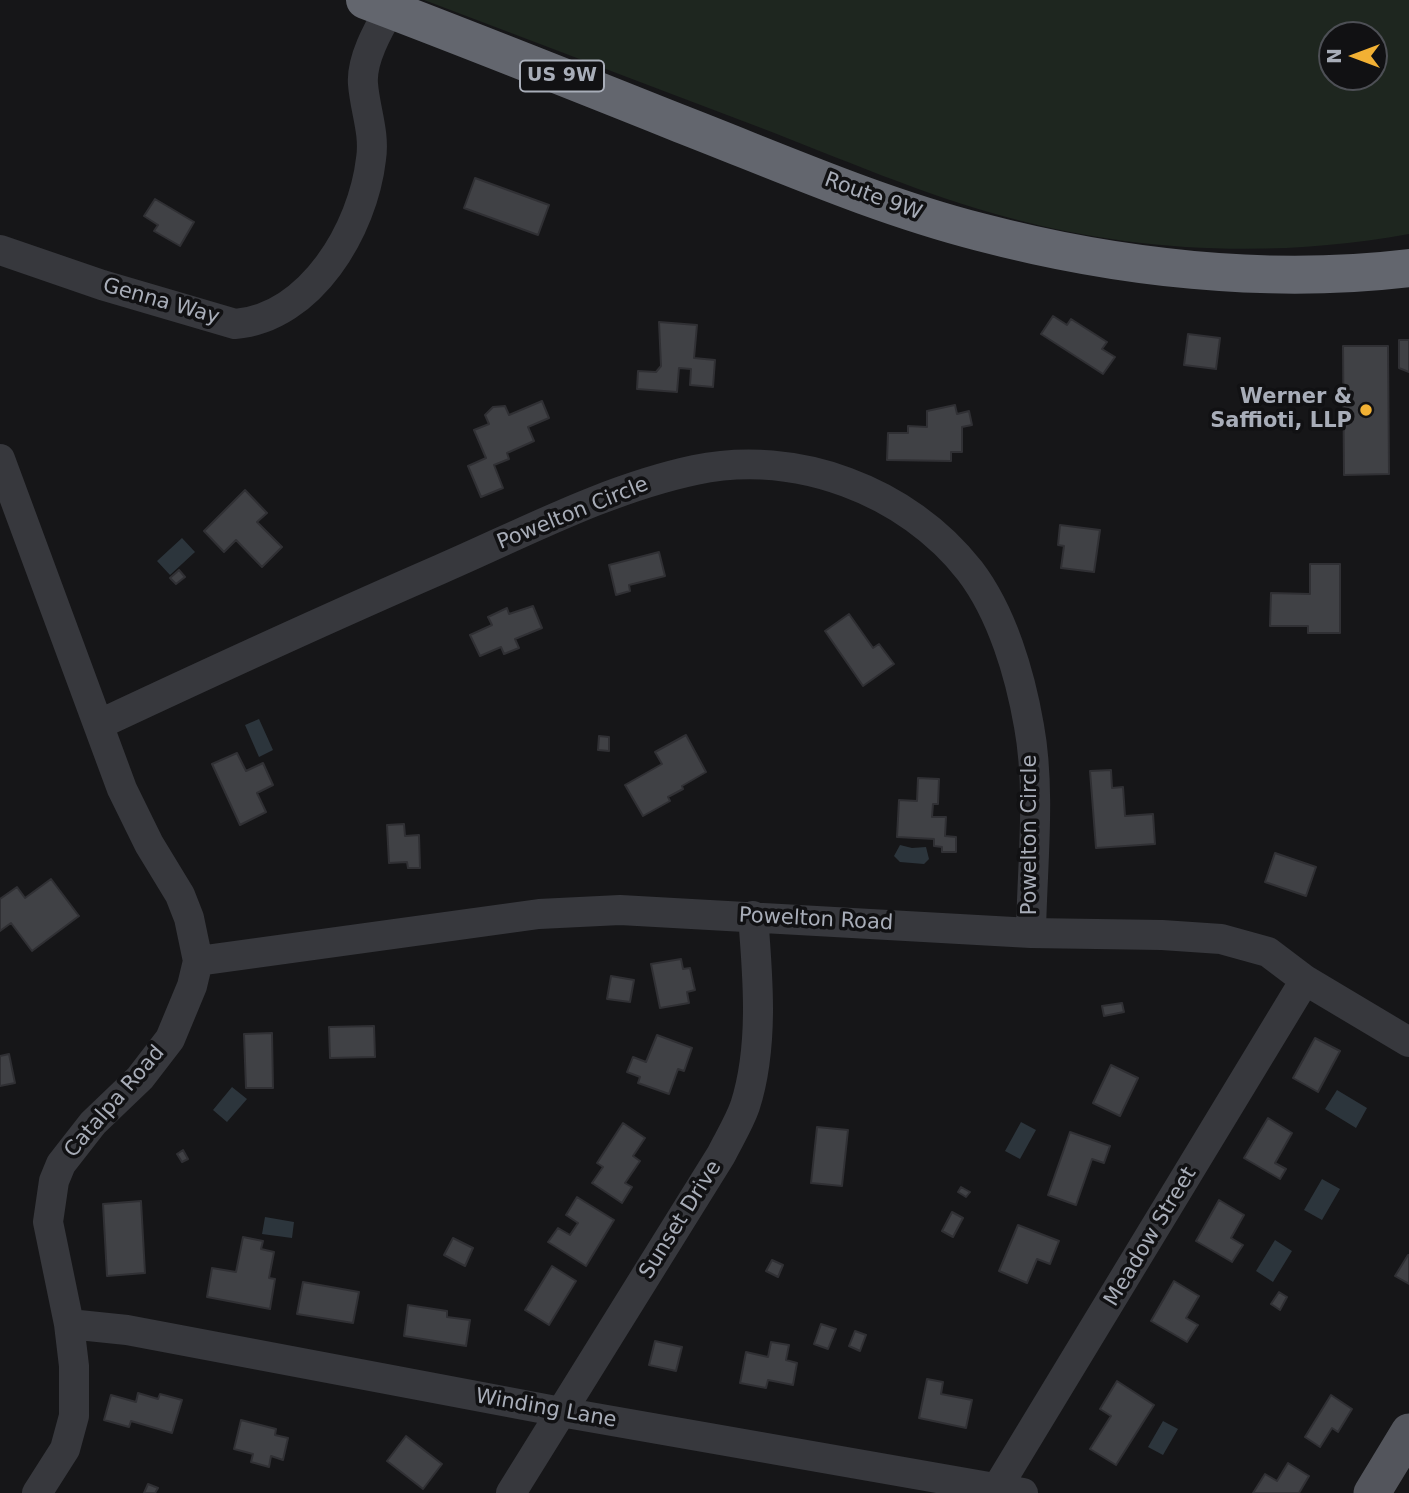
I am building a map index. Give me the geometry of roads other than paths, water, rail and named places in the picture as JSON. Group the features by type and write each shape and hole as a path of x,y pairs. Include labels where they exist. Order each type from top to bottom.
{"highway":[{"name":"Route 9W","path":"377,5 758,154 946,222 1076,253 1186,268 1257,273 1338,273 1409,268"}],"main road":[{"path":"1372,1493 1409,1432"}],"street":[{"name":"Genna Way","path":"0,250 102,285 235,324 258,322 272,317 305,291 331,262 357,213 368,184 372,155 371,123 363,83 377,5"},
{"name":"Catalpa Road","path":"0,459 122,789 149,844 180,895 189,918 198,961 192,986 170,1039 140,1077 93,1124 61,1164 54,1181 48,1222 69,1324 74,1366 74,1416 65,1449 37,1493"},
{"name":"Powelton Circle","path":"100,724 321,621 631,487 697,470 730,465 797,468 834,476 899,509 943,542 972,573 1001,628 1029,725 1033,761 1031,933"},
{"name":"Powelton Road","path":"198,961 539,914 620,910 1031,933 1162,935 1222,939 1268,952 1305,980 1409,1042"},
{"name":"Sunset Drive","path":"511,1493 721,1156 745,1106 756,1042 757,968 754,916"},
{"name":"Meadow Street","path":"1005,1491 1305,980"},
{"name":"Winding Lane","path":"69,1324 127,1330 561,1412 1005,1491"}],"place":[{"name":"Werner & Saffioti, LLP","path":"1366,410"}]}
